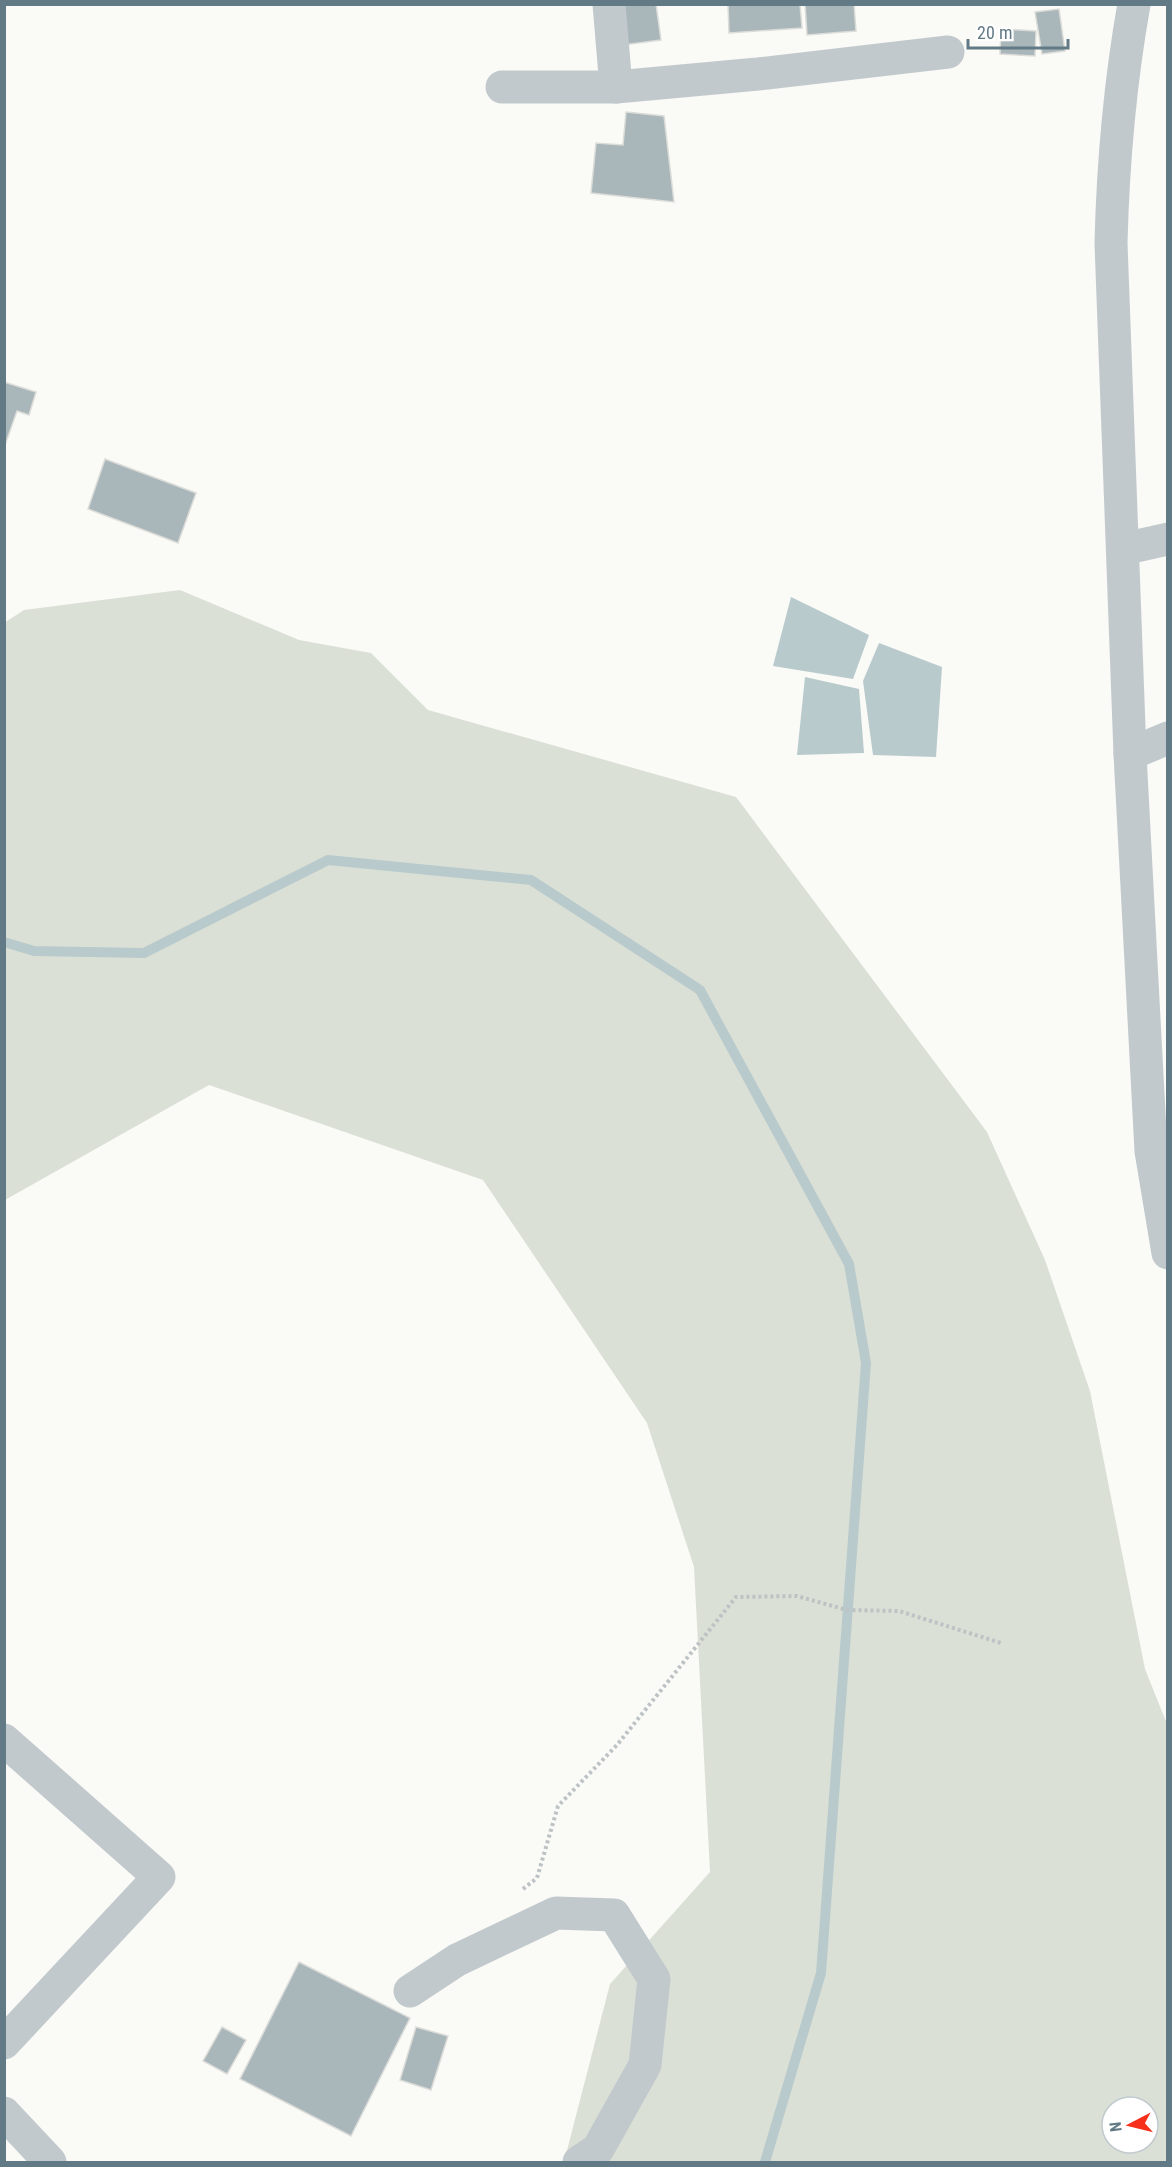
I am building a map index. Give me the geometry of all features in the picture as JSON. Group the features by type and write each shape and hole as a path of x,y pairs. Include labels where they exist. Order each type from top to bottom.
{"street":[{"path":"609,4 615,87"},
{"path":"1134,4 1128,38 1113,178 1112,232 1130,754 1151,1151 1167,1253"},
{"path":"502,87 615,87 758,74 948,52"},
{"path":"1123,549 1167,539"},
{"path":"1130,754 1167,738"},
{"path":"4,1740 159,1877 4,2043"},
{"path":"410,1991 457,1960 556,1913 614,1915 654,1979 645,2065 598,2149 579,2163"},
{"path":"4,2113 50,2163"}],"path":[{"path":"519,1892 537,1878 558,1806 617,1745 736,1597 797,1596 847,1610 900,1611 1001,1643"}],"shaded area":[{"path":"180,590 299,640 371,653 428,710 736,797 987,1132 1045,1260 1090,1391 1145,1669 1167,1724 1167,2162 564,2162 610,1984 710,1872 694,1567 647,1423 483,1180 209,1085 5,1200 4,623 24,610"},
{"path":"791,597 869,635 853,679 773,666"},
{"path":"879,643 942,667 936,757 873,755 863,681"},
{"path":"805,677 859,689 864,753 797,755"}],"building":[{"path":"618,4 656,4 661,40 623,45"},
{"path":"728,4 800,4 802,28 729,33"},
{"path":"805,4 854,4 856,31 807,35"},
{"path":"1059,9 1065,51 1042,54 1035,12"},
{"path":"1001,29 1036,31 1035,56 1000,54"},
{"path":"626,112 664,116 674,202 591,193 596,143 623,145"},
{"path":"4,382 36,392 29,415 17,411 4,448"},
{"path":"105,459 196,493 178,543 88,509"},
{"path":"299,1962 410,2018 351,2136 240,2079"},
{"path":"222,2027 246,2040 227,2074 203,2061"},
{"path":"416,2027 448,2036 431,2090 400,2080"}],"waterway":[{"path":"4,942 34,951 144,953 328,860 531,880 700,990 849,1264 866,1363 821,1973 765,2162"}]}
